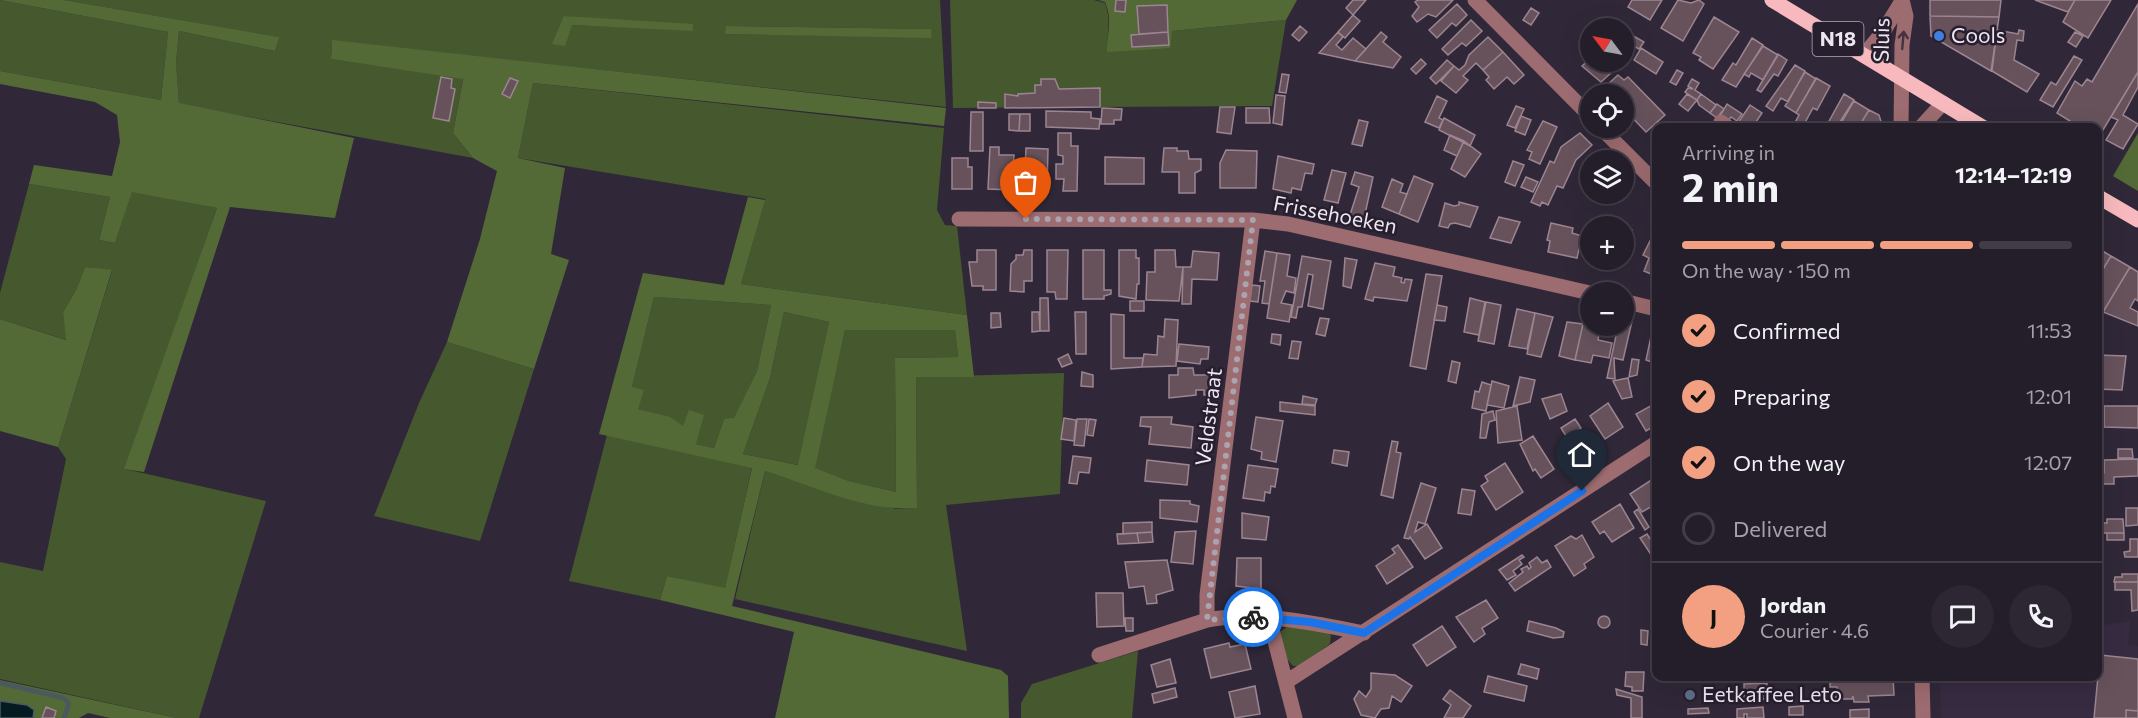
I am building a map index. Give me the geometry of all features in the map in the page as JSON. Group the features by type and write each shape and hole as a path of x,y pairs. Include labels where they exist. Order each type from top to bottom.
{"main road":[{"name":"N18","path":"1772,0 1976,123"},
{"path":"2102,199 2138,220"}],"street":[{"path":"1475,0 1580,106"},
{"name":"Sluis","path":"1864,55 1884,32 1902,1"},
{"name":"Sluis","path":"1901,123 1902,45 1906,16 1902,1"},
{"path":"1925,123 1943,103"},
{"path":"1611,138 1652,179"},
{"name":"Frissehoeken","path":"959,219 1253,220 1318,230 1580,291"},
{"name":"Veldstraat","path":"1207,620 1253,220"},
{"path":"1634,304 1652,308"},
{"path":"1286,682 1652,446"},
{"path":"1099,655 1207,620 1223,617 1310,622 1364,633"},
{"path":"1269,618 1294,718"},
{"path":"1922,681 1923,718"}],"shaded area":[{"path":"2130,621 2128,645 2138,646 2138,718 1941,718 1940,681 2102,681 2102,625"},
{"path":"0,701 27,705 34,710 33,718 0,718"}],"green space":[{"path":"0,0 168,32 161,100 0,71"},
{"path":"0,0 64,0 279,37 275,51 179,31 176,62 179,103 354,138 335,218 230,207 144,472 124,469 217,208 132,192 115,243 99,240 110,197 29,184 34,165 112,176 120,142 117,115 95,102 0,84 0,71 161,100 168,32"},
{"path":"64,0 940,0 946,107 332,41 331,59 463,78 453,133 473,158 179,104 176,62 179,31 275,51 278,37","holes":["564,16 693,30 571,25","726,26 930,29 932,37 726,34"]},
{"path":"950,0 1094,0 1105,3 1108,22 1108,52 1172,31 1286,20 1272,106 953,108"},
{"path":"1098,0 1297,0 1286,20 1172,31 1170,48 1107,52 1109,15 1105,2"},
{"path":"564,16 693,24 693,31 572,25 565,46 552,44"},
{"path":"726,26 931,29 932,38 725,34"},
{"path":"332,40 946,108 944,126 533,83 518,158 565,168 551,254 569,260 534,369 447,342 480,239 497,171 473,158 453,133 463,79 331,59"},
{"path":"533,83 944,128 937,210 945,225 957,226 967,315 741,284 765,199 518,158"},
{"path":"2138,133 2138,191 2113,176"},
{"path":"29,184 110,197 99,240 115,243 132,191 217,208 125,469 266,501 199,718 177,718 0,679 0,562 43,571 66,459 58,447 112,271 85,267 76,290 63,312 67,340 0,319 0,293"},
{"path":"748,197 765,200 741,284 967,315 974,377 916,377 917,508 897,508 858,502 765,471 732,606 1001,670 1008,676 1009,718 775,718 794,632 660,600 667,576 725,588 752,468 599,434 643,273 724,285","holes":["654,297 771,305 757,371 734,418 724,419 714,448 696,444 704,415 689,410 683,426 670,417 638,409 644,390 632,387","784,312 829,322 798,465 743,454 770,378","845,330 955,330 958,357 895,358 896,492 849,481 815,468"]},
{"path":"85,267 112,270 58,447 0,431 0,319 66,340 63,312 76,290"},
{"path":"654,297 771,305 757,371 734,419 724,419 714,448 696,444 684,429 672,420 638,409 632,387"},
{"path":"784,312 829,322 799,465 743,454 770,378"},
{"path":"845,330 955,330 958,357 895,358 896,492 849,481 814,468"},
{"path":"447,342 534,369 480,541 374,516 419,403"},
{"path":"1064,373 1060,494 946,505 967,651 735,599 765,471 896,509 917,508 916,377"},
{"path":"607,435 752,467 725,589 667,576 660,600 569,581"},
{"path":"1288,626 1327,632 1331,635 1330,644 1299,666 1293,666 1287,659 1280,632"},
{"path":"1138,651 1132,718 1021,718 1021,703 1032,684"},
{"path":"0,680 177,718 110,718 88,713 79,718 0,718"}],"building":[{"path":"1116,0 1126,0 1125,12 1115,11"},
{"path":"1353,0 1366,0 1353,15 1346,8"},
{"path":"1418,0 1453,0 1436,17 1428,14 1417,22 1412,16 1419,7 1415,2"},
{"path":"1632,0 1662,0 1650,20 1628,7"},
{"path":"1678,0 1691,3 1699,0 1704,4 1683,41 1661,28"},
{"path":"1930,0 2001,0 1999,17 1930,16"},
{"path":"2035,0 2075,0 2068,12"},
{"path":"2075,0 2111,0 2088,38 2063,22"},
{"path":"1457,4 1467,15 1456,26 1452,23 1437,38 1429,30"},
{"path":"2138,4 2138,72 2102,132 2102,123 2073,123 2057,113 2075,81 2082,86 2087,79 2092,82"},
{"path":"1167,5 1168,32 1139,34 1137,6"},
{"path":"1531,8 1539,13 1531,25 1523,20"},
{"path":"1353,15 1360,21 1345,38 1338,32"},
{"path":"1930,16 1999,17 1991,71 1931,36"},
{"path":"1714,17 1739,32 1713,69 1699,60 1701,57 1693,53"},
{"path":"1471,20 1482,31 1466,46 1462,43 1448,55 1442,49"},
{"path":"1300,26 1307,32 1299,41 1292,35"},
{"path":"1997,30 2018,34 2019,30 2024,31 2023,41 2017,40 2014,60 2039,74 2027,92 1992,71"},
{"path":"1168,32 1169,45 1132,47 1131,35"},
{"path":"1338,32 1343,37 1336,45 1342,50 1353,38 1366,49 1355,61 1319,53"},
{"path":"1381,32 1387,37 1383,42 1401,57 1393,68 1355,61"},
{"path":"2075,32 2083,36 2076,47 2068,42"},
{"path":"1634,36 1644,42 1639,49 1634,46"},
{"path":"1488,37 1503,52 1483,70 1476,63 1463,76 1468,80 1456,93 1441,81 1454,66 1459,70 1465,65 1469,55"},
{"path":"1752,38 1763,45 1736,87 1722,80 1733,63 1736,65"},
{"path":"1763,46 1778,55 1763,80 1751,73 1749,77 1744,74"},
{"path":"1641,48 1663,62 1656,74 1634,60"},
{"path":"1503,52 1524,75 1514,84 1507,77 1494,89 1486,80 1489,77 1483,70"},
{"path":"1778,54 1787,60 1778,76 1774,74 1761,92 1757,90"},
{"path":"2074,56 2082,60 2053,107 2040,100 2051,82 2056,85"},
{"path":"1421,59 1426,64 1416,74 1411,69"},
{"path":"1447,60 1454,66 1436,84 1430,78"},
{"path":"1795,65 1805,71 1788,102 1781,98 1773,111 1766,106"},
{"path":"1677,70 1683,73 1676,85 1670,82"},
{"path":"1589,72 1612,72 1601,82"},
{"path":"1805,72 1816,79 1796,113 1785,106"},
{"path":"2138,72 2138,87 2123,115 2138,124 2123,149 2106,140 2118,120 2111,117"},
{"path":"1282,74 1289,75 1286,93 1279,92"},
{"path":"1618,75 1624,80 1628,77 1665,115 1656,123 1652,123 1652,127 1646,132 1634,119 1634,84 1608,84"},
{"path":"441,77 452,79 451,88 455,89 449,121 433,118"},
{"path":"510,78 518,81 510,98 502,94"},
{"path":"1816,78 1830,86 1817,110 1813,108 1805,123 1795,123 1799,115 1796,113"},
{"path":"1041,79 1055,79 1059,89 1100,88 1100,107 1005,108 1005,94 1018,96 1018,94 1035,93 1035,85 1041,85"},
{"path":"1692,79 1699,83 1695,90 1701,94 1697,100 1685,92 1688,88 1693,89 1688,86"},
{"path":"1687,94 1697,100 1688,111 1679,104"},
{"path":"1701,94 1716,105 1710,113 1699,105 1697,100"},
{"path":"1844,94 1854,100 1839,123 1828,123"},
{"path":"1276,95 1285,96 1282,125 1273,123"},
{"path":"1437,96 1447,101 1439,118 1443,120 1439,128 1425,122"},
{"path":"1854,101 1869,110 1861,123 1841,123"},
{"path":"978,102 996,103 996,108 978,108"},
{"path":"1717,104 1724,109 1717,118 1710,113"},
{"path":"1727,104 1742,114 1737,121 1731,117 1728,121 1720,116"},
{"path":"1750,105 1762,113 1755,123 1738,123"},
{"path":"1516,106 1524,109 1515,128 1507,125"},
{"path":"1220,107 1235,107 1231,134 1217,132"},
{"path":"1102,108 1122,109 1121,120 1114,120 1114,124 1101,124"},
{"path":"1246,108 1269,108 1270,123 1246,123"},
{"path":"1869,110 1879,115 1881,123 1861,123"},
{"path":"1046,111 1091,112 1091,118 1100,119 1099,129 1046,127"},
{"path":"971,112 983,112 983,151 970,151"},
{"path":"1009,114 1020,114 1019,131 1009,130"},
{"path":"1020,114 1030,114 1030,131 1019,131"},
{"path":"1521,116 1531,120 1525,135 1515,131"},
{"path":"1444,118 1475,135 1470,146 1439,130"},
{"path":"1359,120 1368,122 1362,146 1352,144"},
{"path":"1543,121 1557,127 1540,164 1529,159 1532,152 1527,150"},
{"path":"1058,133 1071,133 1071,146 1078,146 1077,191 1063,191 1064,179 1056,179 1056,164 1063,164 1063,156 1058,155"},
{"path":"1580,133 1580,138 1585,138 1592,145 1587,150 1580,150 1580,156 1563,188 1557,186 1548,205 1542,202 1540,206 1531,202 1550,161 1554,163 1561,147"},
{"path":"1450,135 1464,141 1457,156 1444,150"},
{"path":"1464,141 1481,154 1465,177 1451,169"},
{"path":"990,147 999,147 999,155 1014,155 1012,190 988,189"},
{"path":"1026,148 1048,149 1047,190 1024,190"},
{"path":"1164,148 1188,151 1189,159 1201,159 1201,170 1195,173 1195,193 1179,193 1179,172 1162,172"},
{"path":"1226,150 1257,151 1256,188 1220,188 1220,163"},
{"path":"1278,156 1314,164 1312,174 1305,173 1301,190 1292,188 1291,193 1273,189"},
{"path":"1105,157 1144,158 1144,184 1105,184"},
{"path":"952,158 968,158 968,167 972,167 972,189 952,189"},
{"path":"1513,161 1524,165 1515,186 1505,182"},
{"path":"1332,170 1346,173 1338,203 1324,200"},
{"path":"1355,172 1373,177 1364,219 1350,215 1359,187 1351,184"},
{"path":"1414,176 1433,184 1418,222 1399,214"},
{"path":"1526,177 1538,182 1533,192 1521,187"},
{"path":"1392,179 1403,184 1400,192 1407,194 1399,214 1382,207"},
{"path":"1459,202 1478,207 1470,227 1455,223 1450,224 1448,228 1439,226 1445,203 1454,206 1459,205"},
{"path":"1499,217 1520,222 1511,243 1490,238"},
{"path":"1551,223 1573,228 1572,233 1580,235 1577,258 1548,252 1550,241 1547,240"},
{"path":"1652,237 1652,274 1644,271 1649,258 1643,255"},
{"path":"977,250 996,250 996,290 983,290 983,286 972,286 969,262 977,262"},
{"path":"1024,250 1032,250 1032,281 1024,281 1024,292 1010,291 1011,264 1016,259 1016,255 1023,255"},
{"path":"1047,250 1068,250 1067,299 1056,299 1055,292 1047,292"},
{"path":"1083,250 1104,250 1104,290 1111,290 1111,294 1104,296 1104,299 1083,299"},
{"path":"1119,250 1136,250 1136,258 1139,258 1139,284 1137,284 1136,299 1119,296"},
{"path":"1155,250 1175,250 1176,267 1183,267 1179,301 1146,300 1147,272 1155,272"},
{"path":"1193,251 1219,253 1217,280 1192,279 1191,304 1182,304 1183,267 1191,267"},
{"path":"1265,251 1277,253 1269,304 1262,303 1265,281 1260,281"},
{"path":"2102,251 2111,256 2102,271"},
{"path":"1277,253 1290,255 1287,276 1296,278 1294,293 1286,291 1281,303 1292,305 1289,322 1267,318"},
{"path":"1302,256 1331,261 1323,309 1308,306 1313,275 1308,274 1302,307 1298,307 1296,318 1291,317"},
{"path":"2111,256 2130,267 2103,312 2102,312 2102,271"},
{"path":"1345,258 1357,260 1351,288 1343,286"},
{"path":"1375,263 1395,267 1393,276 1402,278 1401,282 1404,283 1405,279 1412,280 1407,301 1374,297 1373,301 1365,299"},
{"path":"2130,267 2138,272 2138,301 2135,299 2130,308 2138,312 2138,326 2103,312"},
{"path":"1426,274 1442,276 1426,369 1410,366"},
{"path":"1252,285 1260,286 1258,302 1250,301"},
{"path":"1040,298 1048,298 1049,331 1040,331"},
{"path":"1470,298 1485,302 1479,335 1464,332"},
{"path":"1130,301 1144,301 1144,311 1130,311"},
{"path":"1486,302 1501,305 1494,344 1478,341"},
{"path":"1437,305 1447,307 1445,321 1434,320"},
{"path":"1517,309 1535,313 1527,349 1509,346"},
{"path":"1032,312 1039,312 1040,331 1032,332"},
{"path":"1075,312 1086,312 1086,354 1076,354"},
{"path":"991,313 1000,313 1001,327 991,328"},
{"path":"1535,313 1553,317 1541,357 1527,354"},
{"path":"1111,314 1124,315 1124,358 1143,358 1142,367 1111,369"},
{"path":"1320,318 1329,319 1325,336 1316,334"},
{"path":"1165,319 1178,320 1176,366 1142,367 1144,354 1157,355 1158,336 1164,337"},
{"path":"1567,322 1580,324 1580,336 1575,360 1559,356"},
{"path":"1652,332 1652,362 1646,360"},
{"path":"1272,334 1281,335 1280,345 1271,343"},
{"path":"1580,336 1599,336 1598,340 1612,343 1609,358 1593,355 1591,363 1575,360"},
{"path":"1616,336 1629,336 1623,360 1614,358 1615,379 1607,378"},
{"path":"1292,341 1301,342 1298,359 1289,358"},
{"path":"1179,344 1209,347 1208,359 1201,359 1200,364 1177,361"},
{"path":"1068,354 1072,363 1062,367 1058,359"},
{"path":"2102,355 2126,356 2122,390 2102,389"},
{"path":"1632,359 1639,360 1637,375 1629,377"},
{"path":"1452,361 1460,363 1456,383 1448,381"},
{"path":"1178,368 1193,368 1194,375 1217,375 1217,394 1204,395 1204,390 1196,390 1196,395 1169,398 1169,375 1178,375"},
{"path":"1082,372 1093,375 1093,387 1081,386"},
{"path":"1520,377 1535,380 1530,402 1513,406"},
{"path":"1628,378 1632,397 1622,399 1613,381"},
{"path":"1492,381 1509,386 1504,408 1487,405"},
{"path":"1482,382 1491,385 1486,411 1472,408 1475,391 1479,392"},
{"path":"1561,394 1567,411 1550,419 1542,399"},
{"path":"1303,396 1317,399 1315,405 1302,404"},
{"path":"1280,402 1315,406 1315,415 1280,411"},
{"path":"1608,403 1623,427 1605,439 1590,416"},
{"path":"1652,405 1652,427 1646,431 1636,414"},
{"path":"1517,406 1522,440 1498,443 1496,411"},
{"path":"2104,406 2138,406 2138,428 2104,427"},
{"path":"1493,411 1495,420 1489,422 1486,438 1480,438 1482,414"},
{"path":"1141,417 1172,417 1171,424 1193,427 1191,448 1149,444 1151,427 1140,426"},
{"path":"1256,417 1283,421 1276,462 1261,459 1262,452 1251,449"},
{"path":"1064,418 1076,420 1074,441 1061,439"},
{"path":"1077,419 1087,419 1084,446 1074,445"},
{"path":"1089,419 1096,420 1093,436 1087,435"},
{"path":"1575,419 1581,428 1578,430 1588,447 1577,454 1561,428"},
{"path":"1533,436 1554,469 1541,478 1535,469 1533,471 1520,444"},
{"path":"1392,441 1398,442 1396,452 1401,453 1393,498 1381,495"},
{"path":"2118,449 2132,449 2133,458 2118,458"},
{"path":"1334,450 1349,452 1347,466 1332,463"},
{"path":"1073,456 1091,458 1089,473 1079,472 1077,484 1069,483"},
{"path":"2138,459 2138,476 2114,477 2114,484 2102,484 2104,460"},
{"path":"1147,460 1189,465 1187,485 1145,481"},
{"path":"1505,463 1523,492 1496,510 1481,486 1488,481 1485,476"},
{"path":"1248,465 1278,469 1275,487 1271,486 1270,493 1265,492 1264,501 1243,498"},
{"path":"1652,480 1652,506 1642,512 1630,494"},
{"path":"1421,483 1436,488 1425,524 1418,522 1415,532 1427,524 1442,548 1425,559 1410,537 1409,539 1404,538"},
{"path":"1462,489 1475,491 1471,515 1458,513"},
{"path":"1160,500 1190,501 1190,504 1199,506 1197,522 1160,518"},
{"path":"1620,504 1634,528 1612,542 1604,531 1600,534 1592,522"},
{"path":"2126,508 2138,508 2138,525 2126,526"},
{"path":"1638,509 1649,527 1645,530 1634,512"},
{"path":"1242,513 1269,517 1266,540 1242,538"},
{"path":"2107,519 2123,519 2124,533 2103,533 2103,523 2107,523"},
{"path":"1152,522 1152,532 1123,534 1123,523"},
{"path":"1196,531 1193,564 1171,562 1175,532"},
{"path":"1152,532 1153,542 1139,543 1137,533"},
{"path":"1137,533 1139,543 1118,544 1117,534"},
{"path":"2107,533 2124,533 2124,540 2107,540"},
{"path":"1647,534 1652,542 1652,556 1640,538"},
{"path":"1582,535 1594,557 1584,564 1586,568 1574,576 1555,546 1571,536 1576,539"},
{"path":"2130,539 2138,539 2138,557 2125,557 2124,552 2130,551"},
{"path":"1398,545 1413,567 1387,584 1376,566 1395,553 1392,549"},
{"path":"1522,555 1524,557 1519,560 1522,564 1513,571 1516,575 1507,580 1499,570"},
{"path":"1537,557 1542,563 1547,560 1551,567 1515,591 1509,583 1523,572 1521,569 1527,566 1529,569 1531,567 1529,563"},
{"path":"1237,558 1261,558 1261,589 1236,586"},
{"path":"1167,560 1173,590 1156,595 1157,603 1147,604 1144,586 1129,588 1125,562"},
{"path":"2122,574 2138,574 2138,582 2114,582 2115,577 2122,577"},
{"path":"2115,582 2138,582 2138,610 2132,611 2131,590 2115,590"},
{"path":"1096,593 1123,593 1124,626 1097,627"},
{"path":"1486,600 1498,618 1482,628 1485,634 1474,642 1456,617"},
{"path":"1606,616 1609,617 1609,627 1602,628 1599,627 1598,620 1599,617"},
{"path":"1125,618 1133,618 1133,631 1126,631"},
{"path":"1529,621 1556,628 1564,632 1563,637 1553,638 1527,631"},
{"path":"1442,626 1456,647 1427,666 1413,645"},
{"path":"1641,630 1648,631 1647,645 1641,644"},
{"path":"1229,643 1230,647 1245,644 1251,669 1211,678 1204,649"},
{"path":"2102,655 2138,659 2138,711 2126,710 2126,718 2094,718 2098,681 2102,681"},
{"path":"1170,659 1176,683 1157,687 1151,665"},
{"path":"1521,664 1539,669 1537,679 1518,674"},
{"path":"1626,672 1644,672 1643,691 1632,691 1632,687 1625,686"},
{"path":"1371,673 1395,675 1412,686 1401,702 1392,696 1389,708 1381,709 1375,718 1361,715 1354,699 1359,691 1366,697 1371,689"},
{"path":"1488,676 1527,686 1524,701 1484,692"},
{"path":"1893,681 1894,695 1868,696 1869,702 1854,702 1853,696 1852,699 1833,699 1837,697 1837,687 1830,687 1830,683"},
{"path":"1767,683 1767,699 1744,699 1744,684"},
{"path":"1255,686 1260,714 1235,718 1229,692"},
{"path":"1175,688 1177,697 1154,703 1152,694"},
{"path":"1616,689 1642,697 1642,718 1631,718 1631,698 1617,695"},
{"path":"1450,690 1471,706 1463,718 1444,718 1451,705 1443,699"},
{"path":"1803,706 1803,715 1789,715 1789,707"},
{"path":"46,707 56,711 54,718 42,718"},
{"path":"1763,707 1764,718 1747,718 1747,714 1744,714 1744,718 1737,718 1737,709"},
{"path":"1708,708 1709,713 1688,714 1688,709"},
{"path":"1869,709 1869,718 1850,718 1850,710"},
{"path":"2126,710 2138,711 2138,718 2126,718"}],"waterway":[{"path":"0,683 63,698 69,703 64,718"}],"way so far":[{"path":"1026,219 1253,220 1207,620 1223,617 1253,617"}],"place":[{"name":"Cools","path":"1939,36"},
{"name":"Eetkaffee Leto","path":"1690,695"}],"route":[{"path":"1253,617 1310,622 1364,633 1582,491"}]}
